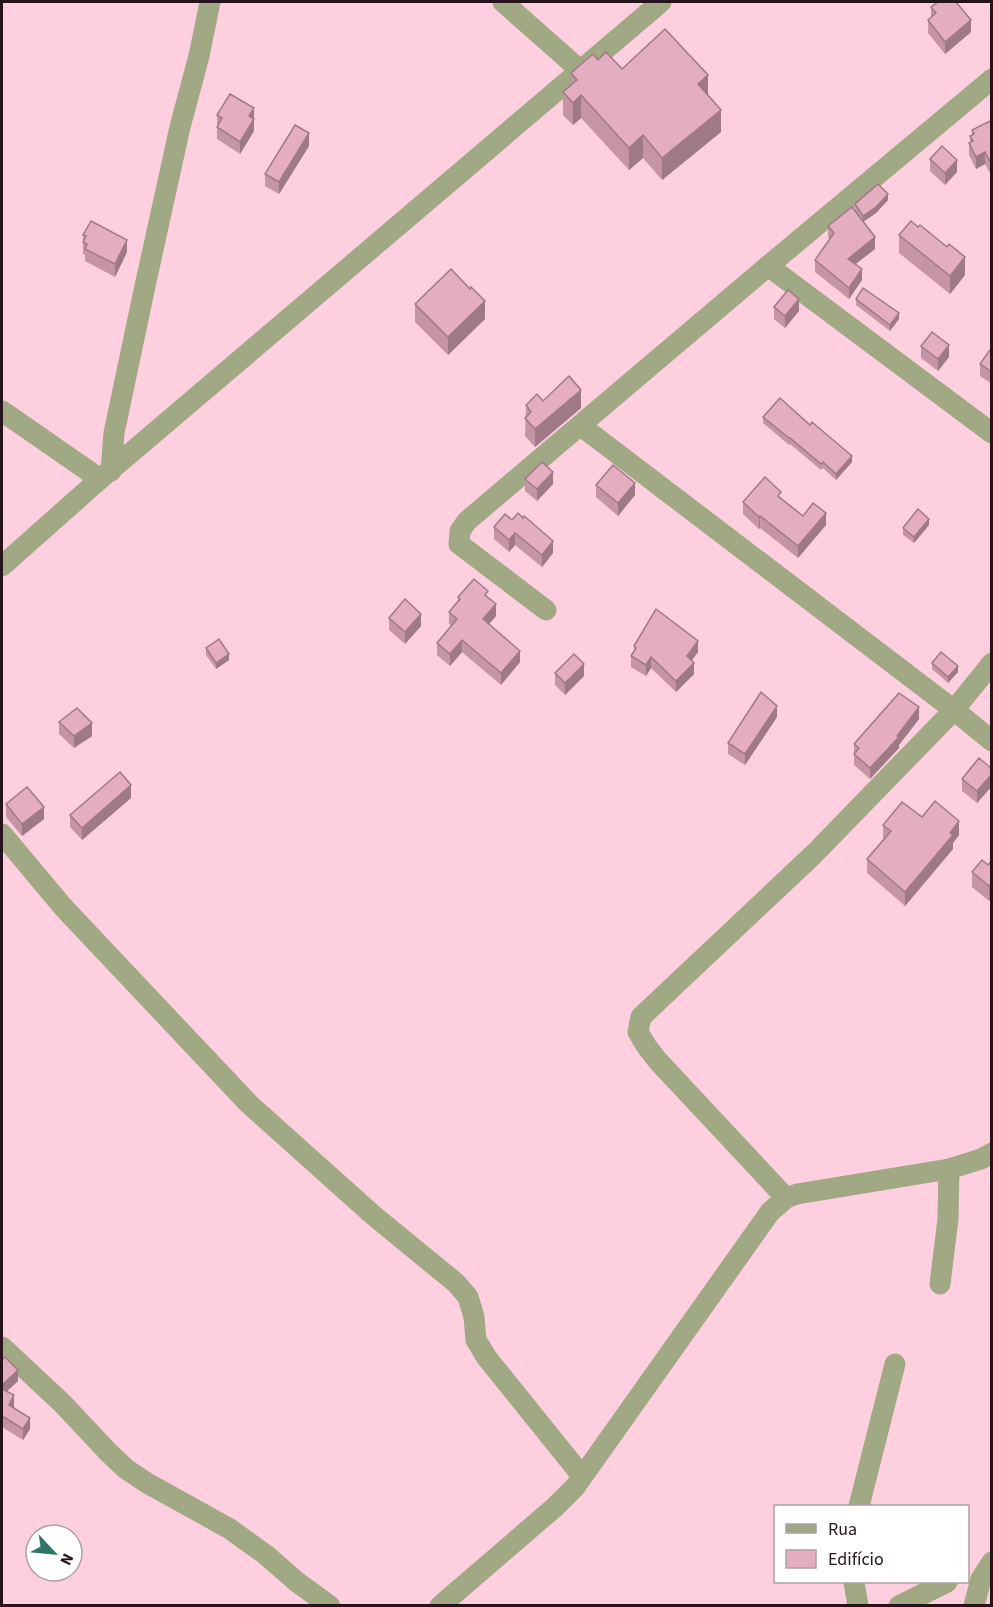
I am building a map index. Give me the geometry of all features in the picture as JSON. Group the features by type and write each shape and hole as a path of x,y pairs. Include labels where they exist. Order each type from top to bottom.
{"street":[{"path":"105,475 180,127 199,56 210,2"},
{"path":"503,2 580,70"},
{"path":"2,566 105,475 661,2"},
{"path":"546,610 459,544 460,531 467,521 992,79"},
{"path":"768,266 992,433"},
{"path":"2,411 105,475"},
{"path":"580,426 992,741"},
{"path":"786,1198 658,1061 638,1032 641,1017 814,855 954,710 992,663"},
{"path":"2,834 64,908 249,1104 373,1215 456,1283 468,1297 477,1340 487,1358 582,1476"},
{"path":"440,1605 555,1507 574,1487 770,1212 786,1198 797,1194 949,1169 992,1153"},
{"path":"940,1284 948,1219 949,1169"},
{"path":"2,1347 63,1404 126,1469 230,1529 330,1605"},
{"path":"860,1505 895,1364"},
{"path":"969,1571 992,1560"},
{"path":"974,1605 981,1579 992,1560"},
{"path":"854,1583 858,1605"},
{"path":"899,1605 943,1583"}],"building":[{"path":"938,2 956,2 971,20 945,42 928,20 936,13 931,7"},
{"path":"665,29 708,75 698,84 721,110 662,158 643,135 629,148 581,95 573,103 563,92 577,80 571,73 593,54 598,60 606,52 622,69"},
{"path":"230,94 254,108 249,116 254,119 240,142 217,127 222,118 217,115"},
{"path":"992,120 992,165 985,152 976,157 969,143 973,141 970,136 974,134 972,130"},
{"path":"295,125 309,133 279,182 265,174"},
{"path":"942,146 957,160 945,173 930,159"},
{"path":"878,184 888,194 876,207 863,216 855,204"},
{"path":"852,207 875,237 848,259 862,269 849,288 815,260 834,233 828,226"},
{"path":"91,221 127,240 115,264 85,249 87,244 83,242 86,236 83,235"},
{"path":"911,221 918,227 920,225 947,247 949,244 965,257 950,276 899,235"},
{"path":"451,269 485,301 448,337 415,304"},
{"path":"863,288 899,313 890,325 856,299"},
{"path":"788,290 799,299 785,316 774,307"},
{"path":"932,332 949,345 938,359 921,346"},
{"path":"992,347 992,372 980,364"},
{"path":"569,376 581,390 535,429 525,418 531,412 526,405 537,394 543,401"},
{"path":"780,398 810,425 812,422 852,456 836,474 763,417"},
{"path":"542,462 553,472 537,489 525,479"},
{"path":"613,465 635,483 618,503 596,485"},
{"path":"765,477 781,492 778,496 803,516 813,503 826,513 798,546 743,502"},
{"path":"918,509 929,519 914,537 903,528"},
{"path":"518,513 553,541 542,555 515,533 509,540 494,527 505,514 512,520"},
{"path":"474,579 488,591 485,595 496,604 483,619 520,651 501,673 462,640 450,654 437,643 457,619 449,612 460,599 458,597"},
{"path":"405,599 421,614 405,632 389,618"},
{"path":"656,609 698,641 687,656 694,663 676,681 651,657 646,665 631,656 636,648 634,646"},
{"path":"219,639 229,654 216,663 206,648"},
{"path":"941,652 958,666 948,677 932,663"},
{"path":"574,654 584,664 565,683 555,673"},
{"path":"761,692 777,706 745,754 728,743"},
{"path":"899,693 919,707 897,736 899,737 870,768 854,754 859,748 854,744"},
{"path":"77,708 92,723 74,736 59,722"},
{"path":"979,758 992,769 992,774 977,791 962,779"},
{"path":"120,772 131,785 82,828 70,815"},
{"path":"27,787 44,807 22,824 6,804"},
{"path":"935,801 959,821 950,833 953,835 905,892 867,859 891,831 883,825 902,802 922,817"},
{"path":"982,860 988,865 992,860 992,882 989,886 972,872"},
{"path":"5,1357 18,1370 2,1385 2,1360"},
{"path":"2,1389 14,1395 9,1405 30,1418 23,1429 2,1416"}]}
